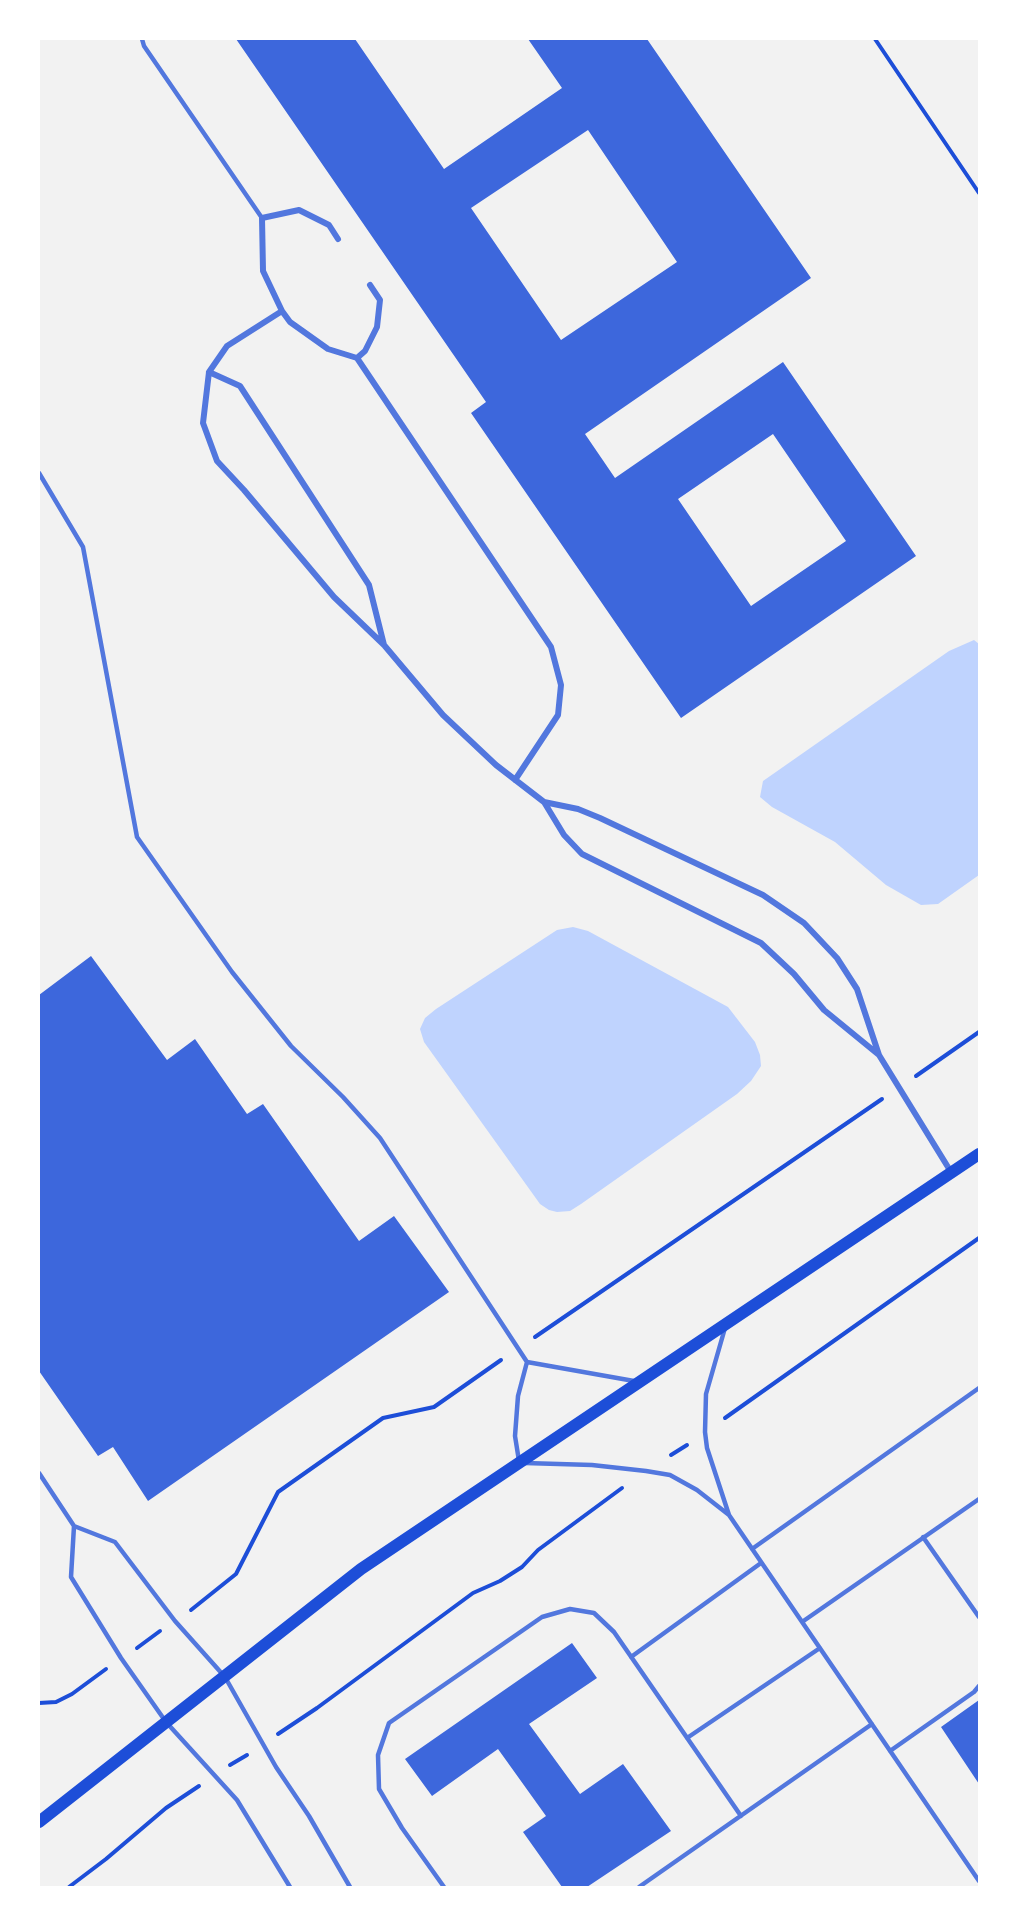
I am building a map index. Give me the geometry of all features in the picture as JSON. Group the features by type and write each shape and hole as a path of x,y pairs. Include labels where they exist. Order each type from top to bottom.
{"main road":[{"path":"39,1822 361,1569 979,1154"}],"street":[{"path":"338,238 329,225 299,210 262,218 263,271 282,311 290,322 328,349 357,358 551,647 561,685 558,716 515,780"},
{"path":"357,358 365,351 377,327 380,300 370,285"},
{"path":"282,311 227,346 208,372 203,423 217,461 334,597 384,645 443,715 496,765 544,802 564,835 582,854 761,943 794,974 824,1010 879,1055"},
{"path":"208,372 240,386 363,575 369,585 384,645"},
{"path":"544,802 578,809 600,818 763,895 804,923 837,958 857,989 879,1055 952,1173"}],"lane":[{"path":"142,39 144,46 262,218"},
{"path":"39,473 83,547 137,837 232,972 291,1046 343,1097 380,1138 519,1348 527,1362 518,1396 515,1436 519,1463 592,1466 670,1475 697,1490 729,1515"},
{"path":"726,1324 706,1394 705,1432 707,1448 729,1515 979,1881"},
{"path":"527,1362 640,1382"},
{"path":"752,1549 979,1388"},
{"path":"39,1473 74,1526 115,1542 175,1622 225,1677 350,1887"},
{"path":"802,1622 979,1498"},
{"path":"74,1526 71,1576 121,1658 166,1722 237,1800 290,1887"},
{"path":"923,1538 979,1617"},
{"path":"631,1657 761,1563"},
{"path":"444,1887 402,1828 379,1789 378,1755 389,1723 542,1617 570,1609 594,1613 614,1632 741,1816"},
{"path":"687,1738 820,1648"},
{"path":"890,1751 974,1692 979,1686"},
{"path":"639,1887 872,1725"}],"path":[{"path":"875,39 979,193"},
{"path":"39,1703 57,1702 72,1694 175,1622 236,1574 278,1492 383,1418 434,1407 979,1032"},
{"path":"69,1887 166,1808 317,1708"}],"water":[{"path":"974,640 979,644 979,875 938,904 921,905 886,885 835,842 772,807 760,797 763,781 949,651"},
{"path":"573,927 588,931 728,1007 755,1042 761,1066 751,1081 737,1094 581,1204 570,1211 557,1212 540,1204 424,1042 420,1029 425,1018 436,1009 557,930"}],"building":[{"path":"236,39 355,39 444,169 562,88 528,39 647,39 811,278 585,434 615,478 783,362 916,556 681,718 471,413 486,402","holes":["588,130 677,262 561,340 471,208","773,434 846,541 751,606 678,499"]},
{"path":"91,956 167,1060 195,1039 247,1114 263,1104 359,1241 394,1216 449,1292 148,1501 113,1447 98,1456 39,1371 39,995"},
{"path":"572,1643 597,1678 529,1724 580,1794 623,1764 671,1831 587,1887 562,1887 523,1832 546,1816 498,1749 432,1796 405,1759"},
{"path":"979,1700 979,1784 941,1727"}]}
